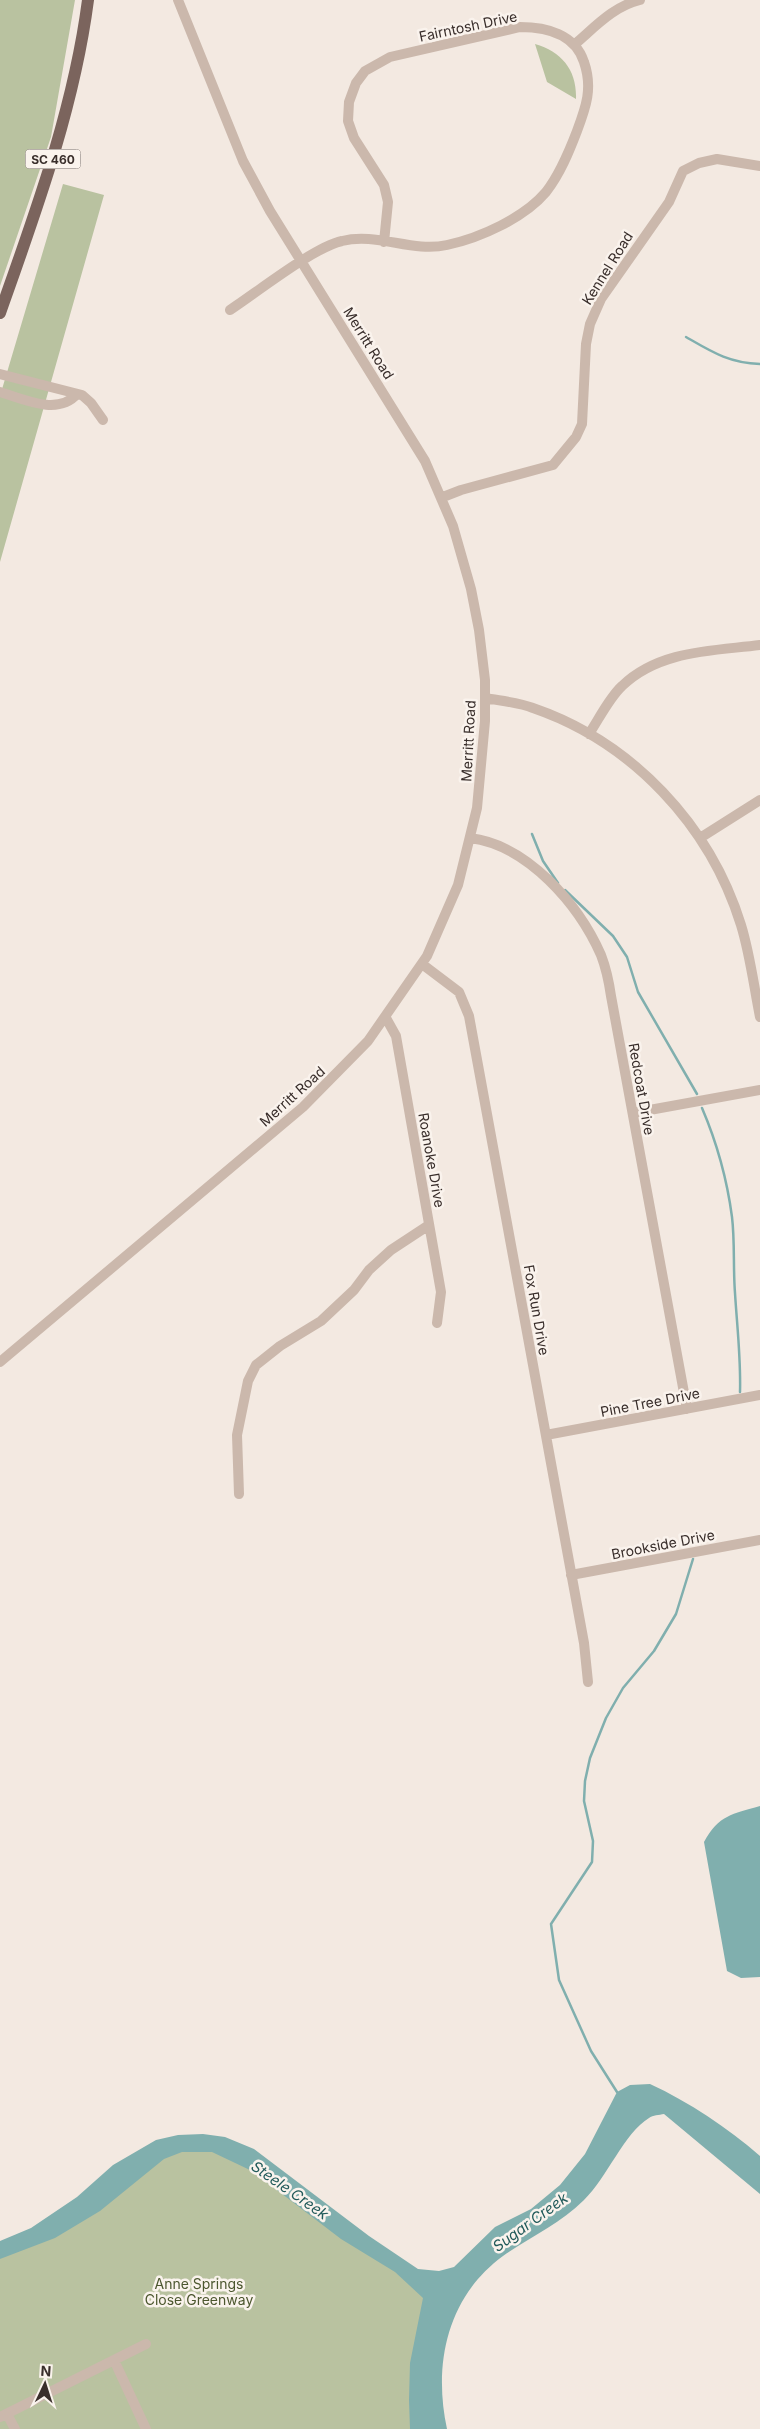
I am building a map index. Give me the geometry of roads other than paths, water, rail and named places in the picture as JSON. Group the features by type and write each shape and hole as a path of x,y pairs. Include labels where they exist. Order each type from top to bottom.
{"main road":[{"name":"SC 460","path":"0,313 53,159 84,26 88,0"}],"street":[{"name":"Merritt Road","path":"0,1362 303,1107 346,1066 386,1018 422,964 458,884 477,808 482,766 485,698 479,630 472,589 443,497 420,453 242,161 178,0"},
{"path":"230,310 302,262 341,241 362,238 407,246 446,246 491,232 518,215 545,193 559,172 587,105 590,88 588,77 584,60 575,44 613,12 629,3 640,0"},
{"name":"Fairntosh Drive","path":"384,242 388,202 384,185 354,138 348,121 349,102 356,84 365,71 374,64 392,56 520,27 539,27 558,33 575,44"},
{"name":"Kennel Road","path":"443,497 461,490 553,465 576,437 582,424 586,344 590,324 601,299 669,202 683,172 699,163 717,159 760,166"},
{"path":"0,374 77,394 91,403 103,420"},
{"path":"0,392 48,405 73,399 77,394"},
{"path":"589,734 620,687 654,664 672,656 760,645"},
{"path":"485,698 532,707 589,734 627,759 652,780 700,838 717,868 741,924 760,1017"},
{"path":"700,838 760,800"},
{"name":"Redcoat Drive","path":"470,838 491,843 527,863 565,896 584,922 601,956 607,975 687,1409"},
{"name":"Fox Run Drive","path":"422,964 458,992 469,1016 572,1575 588,1682"},
{"name":"Roanoke Drive","path":"239,1494 237,1435 248,1381 256,1365 280,1346 321,1321 354,1290 376,1264 391,1250 429,1225 396,1036 386,1018"},
{"path":"633,1113 760,1090"},
{"path":"429,1225 441,1292 437,1323"},
{"name":"Pine Tree Drive","path":"546,1436 760,1395"},
{"name":"Brookside Drive","path":"572,1575 760,1540"},
{"path":"15,2429 4,2416 146,2344"},
{"path":"114,2360 146,2429"}],"water":[{"path":"760,1806 760,1977 741,1978 727,1971 704,1842 715,1826 727,1817"},
{"path":"650,2084 708,2116 760,2156 760,2194 664,2114 649,2118 632,2134 592,2191 575,2209 503,2256 484,2273 469,2291 457,2312 449,2334 444,2357 442,2380 443,2405 447,2429 410,2429 410,2363 423,2298 395,2272 341,2239 252,2171 212,2152 182,2152 164,2159 100,2211 55,2238 0,2259 0,2241 31,2228 77,2197 113,2165 156,2140 178,2135 203,2134 225,2137 254,2149 369,2236 418,2269 439,2271 454,2267 495,2227 531,2209 560,2185 585,2154 617,2092 630,2085"}],"waterway":[{"path":"686,337 730,359 760,364"},
{"path":"532,834 543,861 558,883"},
{"path":"565,890 613,936 627,957 638,992 697,1094"},
{"path":"702,1108 721,1161 732,1217 740,1392"},
{"path":"617,2092 591,2051 559,1980 551,1924 592,1862 593,1841 584,1801 585,1781 590,1758 606,1718 623,1688 654,1651 676,1614 693,1559"}],"water label":[{"name":"Steele Creek","path":"290,2190"},
{"name":"Sugar Creek","path":"530,2222"}],"park label":[{"name":"Anne Springs Close Greenway","path":"199,2292"}]}
